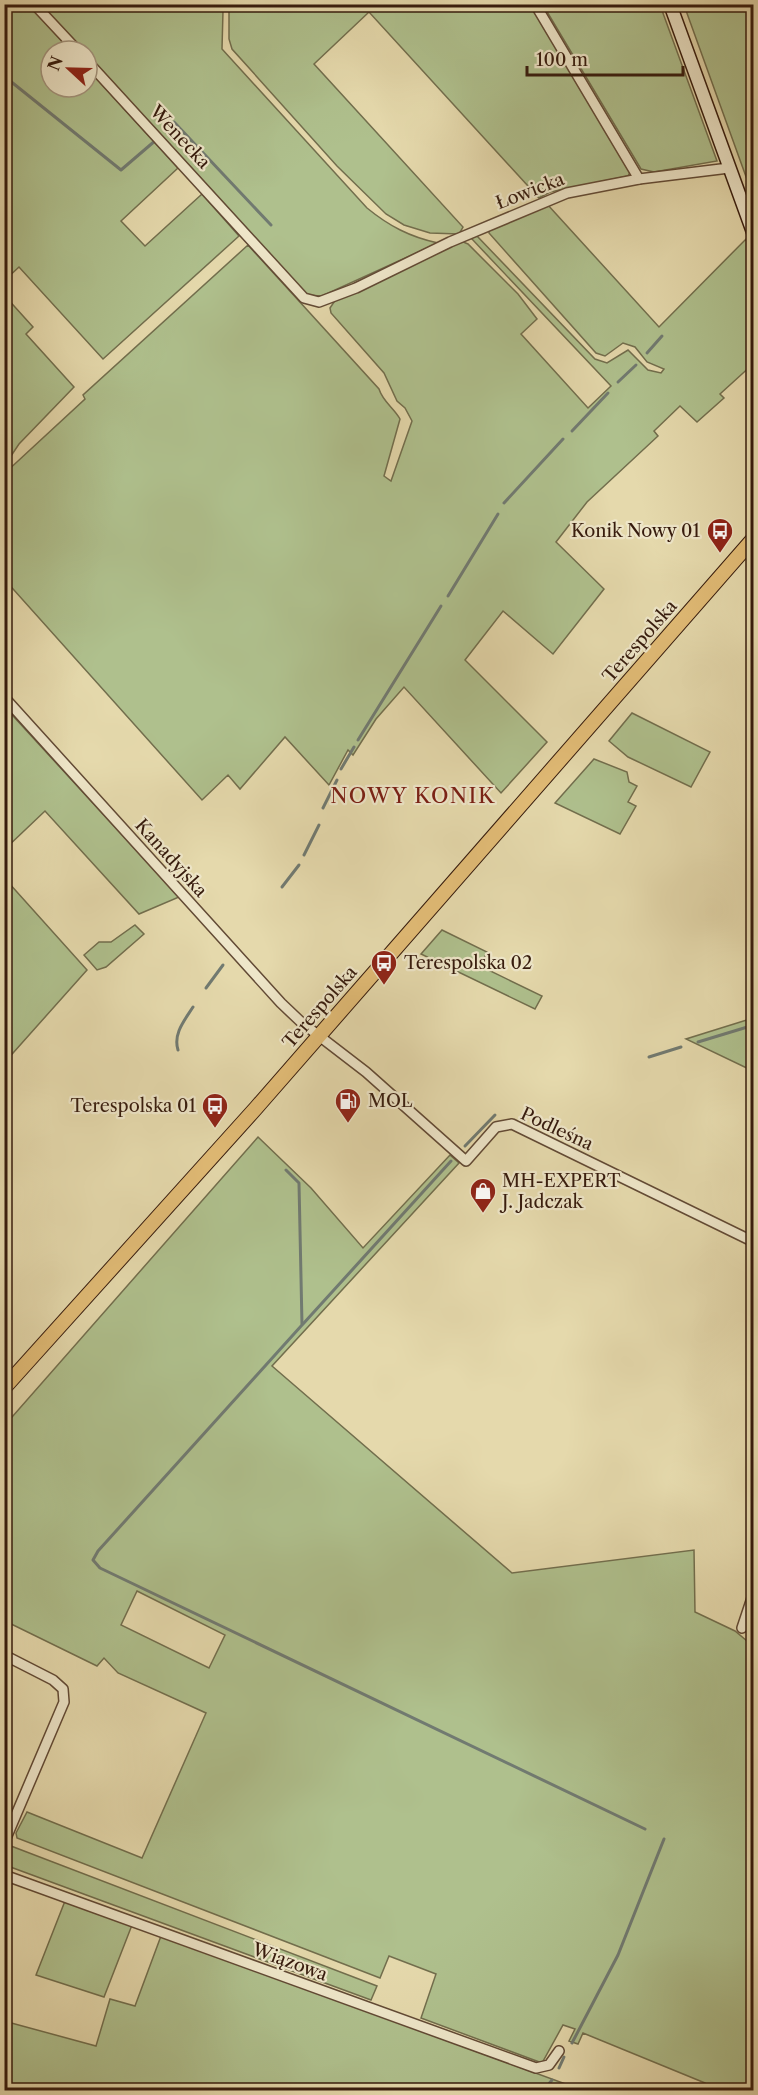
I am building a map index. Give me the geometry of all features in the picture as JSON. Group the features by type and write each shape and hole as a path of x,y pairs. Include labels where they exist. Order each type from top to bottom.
{"main road":[{"name":"Terespolska","path":"4,1388 319,1036 751,545"}],"street":[{"path":"34,4 67,39"},
{"path":"535,4 639,180"},
{"path":"669,4 753,235"},
{"name":"Wenecka","path":"99,74 304,298 319,302 356,288"},
{"name":"Łowicka","path":"356,288 450,242 548,199 639,180 729,168"},
{"name":"Kanadyjska","path":"4,697 273,994 319,1036"},
{"name":"Podleśna","path":"319,1036 366,1072 466,1161 496,1128 512,1124 753,1242"},
{"path":"742,1628 753,1592"},
{"path":"4,1655 53,1680 63,1689 64,1702 4,1843"},
{"name":"Wiązowa","path":"4,1875 536,2068 549,2065 559,2051"}],"green space":[{"path":"5,5 29,5 60,39 39,39 39,99 99,99 99,81 178,168 121,221 145,246 202,194 239,236 103,359 19,267 5,280"},
{"path":"39,5 221,5 223,11 222,49 367,208 400,230 438,243 322,296 305,295 99,70 99,39 71,39"},
{"path":"229,5 530,5 631,171 628,176 550,192 539,198 369,12 314,64 463,227 459,234 430,233 404,225 386,214 337,166 232,49 229,39"},
{"path":"543,5 660,5 717,161 654,172 641,169"},
{"path":"684,5 753,5 753,196"},
{"path":"547,204 659,327 746,239 753,257 753,364 720,394 724,398 697,422 680,406 654,431 658,436 587,502 556,542 604,589 553,654 503,611 465,660 547,742 501,793 404,687 376,719 353,755 348,750 329,785 285,737 240,789 228,775 202,800 5,580 5,473 85,399 83,395 248,245 379,389 383,398 400,419 384,476 391,481 412,421 405,408 397,401 384,373 331,313 330,308 336,299 461,241 468,244 518,294 537,319 521,334 588,408 611,386 471,238 476,235 595,359 607,363 628,350 648,370 661,373 664,369 647,362 635,347 623,343 605,356 596,353 489,233 489,229"},
{"path":"5,296 33,327 26,334 74,387 19,444 5,465"},
{"path":"5,707 179,897 139,914 45,811 5,849"},
{"path":"632,713 710,752 691,787 628,757 609,741"},
{"path":"594,759 627,772 629,782 637,786 628,802 636,806 620,834 555,803"},
{"path":"8,882 87,970 5,1062 4,887"},
{"path":"135,925 144,934 106,967 97,970 84,955 99,942 111,942"},
{"path":"442,930 487,952 480,966 542,996 535,1009 421,954"},
{"path":"753,1018 753,1071 686,1039"},
{"path":"258,1137 311,1188 363,1248 450,1155 459,1163 272,1366 512,1573 694,1550 695,1612 735,1631 753,1646 753,2090 702,2090 705,2083 583,2033 578,2044 569,2041 575,2029 563,2025 542,2063 421,2018 436,1974 389,1956 380,1978 17,1838 16,1833 27,1812 142,1858 206,1713 118,1673 104,1658 97,1666 5,1621 5,1425","holes":["137,1591 225,1635 209,1668 121,1625"]},
{"path":"11,1846 377,1986 371,2000 5,1865"},
{"path":"65,1901 132,1925 104,1997 36,1975"},
{"path":"161,1936 582,2090 5,2090 4,2021 96,2046 110,1999 135,2006"}],"waterway":[{"path":"4,76 121,170 156,140"},
{"path":"167,130 174,122 271,225"},
{"path":"647,353 662,336"},
{"path":"618,382 636,365"},
{"path":"572,431 608,393"},
{"path":"504,503 563,439"},
{"path":"448,596 498,514"},
{"path":"358,740 441,606"},
{"path":"341,769 354,747"},
{"path":"323,808 337,780"},
{"path":"304,855 319,825"},
{"path":"282,887 299,865"},
{"path":"206,988 223,965"},
{"path":"178,1050 178,1033 193,1007"},
{"path":"698,1042 754,1025"},
{"path":"649,1057 681,1047"},
{"path":"465,1146 495,1115"},
{"path":"303,1324 451,1161"},
{"path":"286,1170 299,1183 302,1325 98,1551 93,1560 100,1568 645,1829"},
{"path":"572,2043 618,1955 664,1839"},
{"path":"559,2068 564,2057"},
{"path":"544,2090 552,2080"}],"place":[{"name":"Konik Nowy 01","path":"720,554"},
{"name":"Terespolska 02","path":"384,986"},
{"name":"MOL","path":"348,1124"},
{"name":"Terespolska 01","path":"215,1129"},
{"name":"MH-EXPERT J. Jadczak","path":"483,1214"}],"district":[{"name":"NOWY KONIK","path":"413,796"}]}
